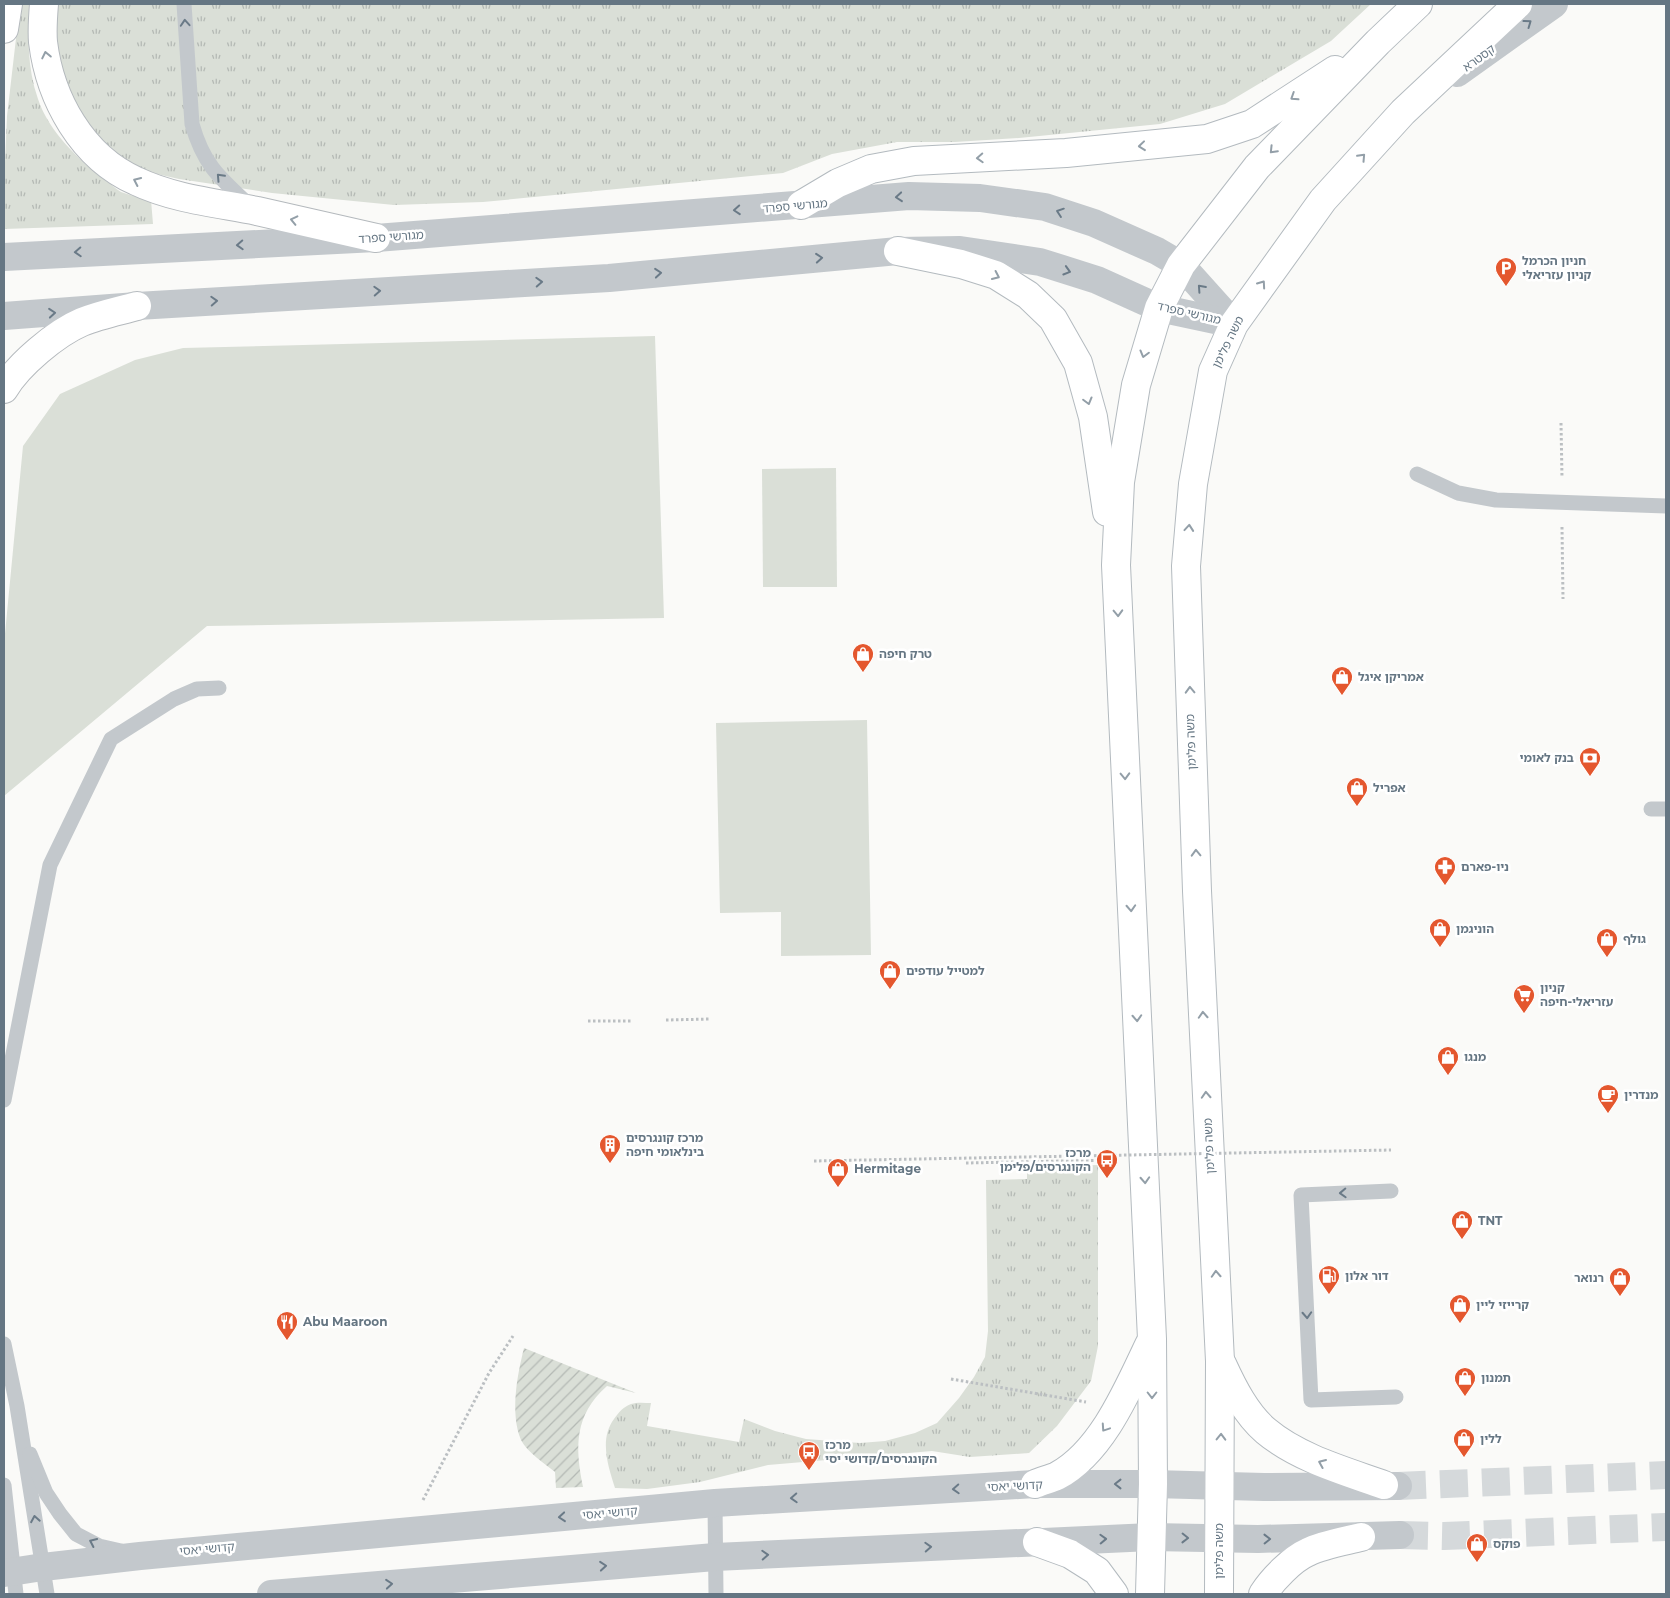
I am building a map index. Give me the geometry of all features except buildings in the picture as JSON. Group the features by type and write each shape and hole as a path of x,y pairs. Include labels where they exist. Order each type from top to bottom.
{"main road":[{"path":"4,29 8,4"},
{"path":"44,4 43,41 58,100 72,124 105,161 135,181 170,194 376,238"},
{"path":"1150,1594 1153,1484 1152,1339 1116,565 1120,482 1129,424 1136,385 1146,347 1159,308 1181,265 1257,167 1378,42 1418,4"},
{"name":"משה פלימן","path":"1219,1594 1220,1361 1197,891 1186,566 1193,484 1213,371 1234,324 1323,200 1403,112 1518,4"},
{"path":"801,206 838,183 871,169 914,162 1066,153 1207,139 1252,124 1378,42"},
{"path":"898,251 961,264 996,275 1028,295 1052,319 1078,363 1092,417 1116,565"},
{"path":"4,389 10,378 62,332 82,322 137,306"},
{"path":"1035,1484 1057,1476 1084,1456 1102,1434 1118,1408 1152,1339"},
{"path":"1220,1361 1245,1408 1266,1431 1298,1452 1322,1463 1391,1485"},
{"path":"1263,1594 1285,1568 1308,1552 1361,1537"},
{"path":"1037,1542 1070,1554 1097,1571 1114,1594"}],"street":[{"name":"קסטרא","path":"1403,112 1554,4"},
{"name":"מגורשי ספרד","path":"4,257 376,238 909,196 980,198 1045,207 1094,223 1157,251 1181,265 1234,324"},
{"name":"מגורשי ספרד","path":"4,316 137,306 609,278 898,251 960,250 1040,262 1097,280 1159,308 1234,324"},
{"name":"קדושי יאסי","path":"11,1580 43,1567 140,1556 715,1503 1035,1484 1153,1484 1264,1487 1391,1485"},
{"path":"271,1594 715,1557 1151,1537 1219,1539 1400,1535"}],"lane":[{"path":"184,4 192,124 197,143 213,170 255,211"},
{"path":"1417,474 1458,493 1496,500 1666,506"},
{"path":"4,1100 50,864 112,739 174,699 197,689 219,688"},
{"path":"1651,809 1666,809"},
{"path":"1391,1191 1301,1194 1311,1400 1396,1397"},
{"path":"4,1344 47,1594"},
{"path":"16,1406 31,1455 46,1493 76,1534 99,1546 140,1556"},
{"path":"4,1485 11,1580"},
{"path":"715,1503 716,1594"}],"path":[{"path":"666,1020 710,1019"},
{"path":"588,1021 633,1020"},
{"path":"814,1162 1391,1150"},
{"path":"966,1163 1144,1159"},
{"path":"406,1532 489,1373 513,1336"},
{"path":"951,1379 1118,1408"}],"green space":[{"path":"20,4 29,4 32,76 38,99 49,123 76,155 106,181 121,192 151,200 153,224 4,229 7,116"},
{"path":"56,4 1371,4 1331,41 1225,104 1160,124 1019,138 955,142 897,142 832,154 783,173 483,202 394,205 272,193 179,179 135,169 93,132 78,111 57,58"},
{"path":"655,336 664,618 207,626 4,796 4,644 23,446 60,394 135,360 183,348"},
{"path":"836,468 837,587 763,587 762,469"},
{"path":"867,720 871,955 781,956 781,912 720,913 716,723"},
{"path":"1098,1165 1098,1346 1091,1381 1057,1426 1029,1453 970,1457 932,1451 768,1465 700,1482 647,1489 615,1488 606,1453 607,1435 609,1427 621,1410 633,1403 651,1403 647,1426 739,1442 744,1419 775,1431 806,1439 860,1443 885,1441 915,1433 937,1423 959,1398 985,1357 988,1331 986,1180 1027,1179 1027,1167"},
{"path":"524,1348 636,1393 607,1386 588,1408 583,1420 578,1445 583,1487 556,1488 555,1472 532,1453 521,1440 515,1406 517,1382"}],"tunnel":[{"path":"1398,1486 1666,1475"},
{"path":"1400,1535 1444,1536 1666,1527"}],"place":[{"name":"חניון הכרמל קניון עזריאלי","path":"1506,287"},
{"name":"טרק חיפה","path":"863,673"},
{"name":"אמריקן איגל","path":"1342,696"},
{"name":"בנק לאומי","path":"1590,777"},
{"name":"אפריל","path":"1357,807"},
{"name":"ניו-פארם","path":"1445,886"},
{"name":"הוניגמן","path":"1440,948"},
{"name":"גולף","path":"1607,958"},
{"name":"למטייל עודפים","path":"890,990"},
{"name":"קניון עזריאלי-חיפה","path":"1524,1014"},
{"name":"מנגו","path":"1448,1076"},
{"name":"מנדרין","path":"1608,1114"},
{"name":"מרכז קונגרסים בינלאומי חיפה","path":"610,1164"},
{"name":"מרכז הקונגרסים/פלימן","path":"1107,1179"},
{"name":"Hermitage","path":"838,1188"},
{"name":"TNT","path":"1462,1240"},
{"name":"דור אלון","path":"1329,1295"},
{"name":"רנואר","path":"1620,1297"},
{"name":"קרייזי ליין","path":"1460,1324"},
{"name":"Abu Maaroon","path":"287,1341"},
{"name":"תמנון","path":"1465,1397"},
{"name":"ללין","path":"1464,1458"},
{"name":"מרכז הקונגרסים/קדושי יסי","path":"809,1471"},
{"name":"פוקס","path":"1477,1563"}]}
